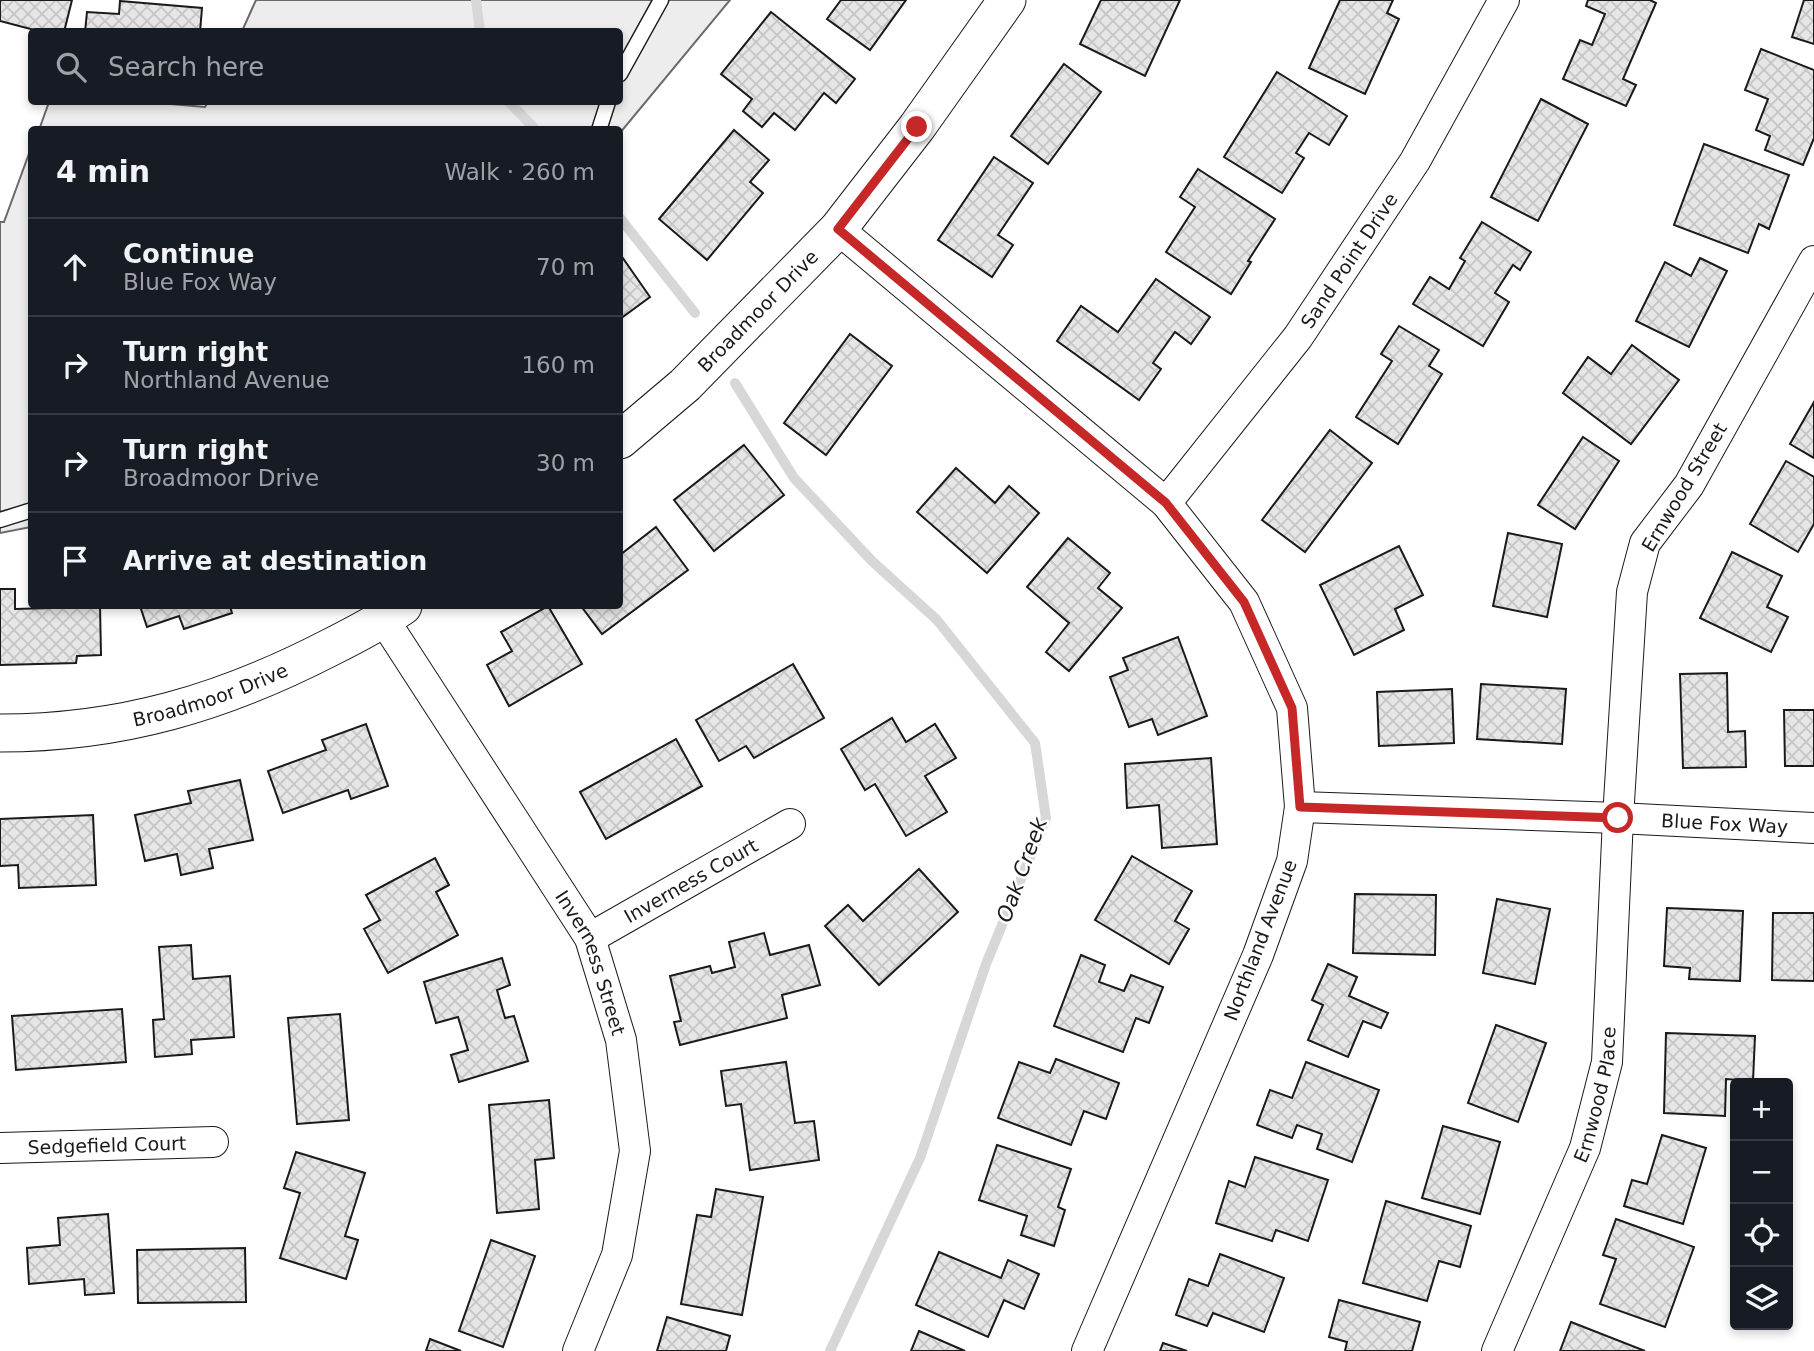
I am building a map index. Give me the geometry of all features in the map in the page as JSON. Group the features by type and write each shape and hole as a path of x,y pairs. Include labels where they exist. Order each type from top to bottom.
{"street":[{"name":"Broadmoor Drive","path":"623,437 685,385 838,229 917,127 1007,0"},
{"name":"Sand Point Drive","path":"1166,503 1298,337 1415,161 1504,0"},
{"name":"Northland Avenue","path":"838,229 1166,503 1244,602 1292,708 1300,807 1292,861 1258,955 1087,1351"},
{"name":"Ernwood Street","path":"1618,818 1633,592 1645,543 1689,485 1814,261"},
{"name":"Broadmoor Drive","path":"0,733 44,733 118,724 225,696 284,671 394,612"},
{"name":"Inverness Street","path":"394,612 590,938 621,1040 635,1152 617,1255 578,1351"},
{"name":"Blue Fox Way","path":"1300,807 1814,828"},
{"name":"Ernwood Place","path":"1497,1351 1585,1148 1606,1062 1618,818"},
{"name":"Inverness Court","path":"590,938 790,824"},
{"name":"Sedgefield Court","path":"0,1148 213,1142"}],"lane":[{"path":"623,69 661,0"},
{"path":"600,126 607,105"},
{"path":"0,520 28,511"}],"shaded area":[{"path":"256,0 730,0 623,129 623,126 40,126 48,105 623,105 623,28 243,28"},
{"path":"28,156 28,528 0,533 0,222 4,222"}],"building":[{"path":"0,0 72,0 65,28 28,28 0,21"},
{"path":"841,0 906,0 870,50 827,19"},
{"path":"1101,0 1180,0 1145,76 1080,44"},
{"path":"1340,0 1393,0 1387,13 1399,19 1365,94 1309,68"},
{"path":"1588,0 1650,0 1656,3 1623,79 1636,85 1626,106 1563,79 1580,40 1592,45 1605,14 1586,6"},
{"path":"1804,0 1814,0 1814,44 1792,37"},
{"path":"120,1 202,8 200,28 85,28 87,12 119,14"},
{"path":"771,12 855,79 836,103 824,93 795,130 774,113 762,127 743,111 752,99 721,74"},
{"path":"1761,49 1814,70 1814,138 1803,165 1765,150 1770,136 1756,130 1768,99 1745,90"},
{"path":"1064,64 1101,92 1048,164 1011,136"},
{"path":"1277,72 1347,116 1329,145 1309,133 1296,153 1304,158 1282,193 1224,157"},
{"path":"1541,99 1588,124 1538,221 1491,197"},
{"path":"734,130 769,160 750,182 763,193 707,260 659,219"},
{"path":"1704,144 1789,175 1769,229 1759,224 1748,253 1674,225"},
{"path":"994,157 1033,183 998,235 1013,245 992,277 938,240"},
{"path":"1198,169 1275,219 1231,294 1166,252 1195,207 1180,197"},
{"path":"1482,222 1531,252 1520,270 1513,265 1495,293 1509,302 1483,346 1413,304 1430,277 1449,289 1465,261 1460,258"},
{"path":"623,258 650,297 623,317"},
{"path":"1700,258 1727,271 1689,347 1636,321 1665,262 1691,276"},
{"path":"1156,279 1210,317 1191,344 1175,332 1153,363 1161,369 1139,400 1057,341 1081,306 1118,332"},
{"path":"1399,326 1439,350 1429,366 1442,374 1398,444 1356,417 1392,361 1381,354"},
{"path":"850,334 892,366 826,455 784,423"},
{"path":"1632,345 1679,380 1631,444 1563,393 1588,357 1611,374"},
{"path":"1814,402 1814,458 1790,444"},
{"path":"1330,430 1372,463 1305,552 1262,520"},
{"path":"1583,437 1619,461 1575,529 1538,505"},
{"path":"744,445 784,495 714,551 674,500"},
{"path":"1786,461 1814,477 1814,524 1798,552 1750,524"},
{"path":"956,468 995,503 1009,486 1039,513 987,573 917,512"},
{"path":"656,527 688,570 602,634 583,609 623,609 623,553"},
{"path":"1508,533 1562,544 1547,617 1493,606"},
{"path":"1068,538 1110,573 1098,588 1122,608 1069,671 1046,652 1069,623 1027,587"},
{"path":"1399,546 1423,595 1395,609 1404,630 1354,655 1320,585"},
{"path":"1732,552 1782,576 1767,607 1788,617 1771,652 1700,618"},
{"path":"0,589 15,589 15,609 100,609 101,655 77,656 76,663 0,665"},
{"path":"141,609 231,609 232,613 184,629 179,616 147,627"},
{"path":"543,609 550,609 582,664 509,706 487,665 512,651 501,632"},
{"path":"1178,637 1207,716 1158,735 1152,719 1129,727 1110,677 1128,670 1123,658"},
{"path":"793,664 824,718 754,758 746,746 719,761 696,720"},
{"path":"1727,673 1728,732 1745,731 1746,767 1683,768 1680,674"},
{"path":"1481,684 1566,689 1562,744 1477,739"},
{"path":"1452,689 1454,743 1379,746 1377,692"},
{"path":"1784,710 1814,710 1814,766 1785,766"},
{"path":"892,718 906,742 935,724 956,758 925,776 947,812 906,836 875,784 865,790 841,749"},
{"path":"366,724 388,786 351,799 348,790 283,813 268,771 326,750 322,740"},
{"path":"676,739 702,786 606,839 580,792"},
{"path":"1211,758 1217,844 1162,848 1159,805 1127,808 1125,764"},
{"path":"240,780 253,840 209,849 213,868 181,875 177,854 145,861 135,815 191,803 188,791"},
{"path":"93,815 96,885 19,888 18,865 0,866 0,819"},
{"path":"1132,856 1192,891 1175,921 1189,929 1169,964 1095,920"},
{"path":"435,858 449,885 436,892 458,935 388,973 364,929 380,920 366,895"},
{"path":"919,869 958,912 879,985 825,926 848,905 863,921"},
{"path":"1355,894 1436,895 1435,955 1353,953"},
{"path":"1497,899 1550,909 1535,984 1483,973"},
{"path":"1667,908 1743,911 1740,981 1689,979 1690,968 1664,966"},
{"path":"1773,913 1814,913 1814,981 1772,980"},
{"path":"764,933 770,955 809,945 820,985 782,995 787,1018 680,1045 674,1022 681,1021 670,976 710,966 712,973 735,967 729,942"},
{"path":"191,945 193,979 230,976 234,1037 191,1040 192,1054 155,1057 153,1020 164,1019 159,947"},
{"path":"1081,955 1105,965 1099,982 1124,991 1131,975 1163,987 1149,1023 1136,1018 1123,1052 1054,1026"},
{"path":"502,958 510,985 497,990 505,1018 514,1016 528,1061 459,1082 451,1055 468,1050 458,1017 436,1023 424,982"},
{"path":"1328,964 1357,977 1349,996 1388,1013 1381,1028 1363,1021 1348,1057 1308,1040 1323,1005 1312,1000"},
{"path":"122,1009 126,1062 16,1070 12,1016"},
{"path":"340,1014 349,1120 297,1124 288,1018"},
{"path":"1496,1025 1546,1043 1518,1122 1468,1103"},
{"path":"1666,1033 1755,1036 1753,1078 1726,1079 1725,1116 1664,1113"},
{"path":"1056,1059 1119,1083 1106,1119 1084,1111 1071,1145 998,1118 1019,1062 1050,1073"},
{"path":"786,1062 795,1123 814,1121 819,1160 750,1170 741,1104 726,1106 721,1071"},
{"path":"1306,1062 1379,1090 1352,1162 1317,1149 1322,1134 1297,1125 1292,1138 1257,1125 1270,1090 1292,1098"},
{"path":"549,1100 554,1158 535,1160 539,1209 497,1213 489,1105"},
{"path":"1443,1126 1500,1142 1480,1214 1422,1198"},
{"path":"1662,1135 1706,1148 1683,1224 1624,1206 1632,1180 1647,1184"},
{"path":"997,1145 1071,1169 1058,1207 1065,1210 1054,1246 1021,1235 1027,1216 979,1200"},
{"path":"296,1152 365,1173 345,1236 358,1240 346,1279 280,1258 300,1193 284,1188"},
{"path":"1255,1157 1328,1180 1308,1241 1276,1230 1272,1241 1216,1223 1229,1181 1245,1187"},
{"path":"716,1189 763,1197 742,1315 681,1304 697,1215 711,1217"},
{"path":"1386,1201 1471,1226 1460,1267 1439,1261 1427,1301 1363,1283"},
{"path":"108,1214 114,1293 85,1295 84,1279 29,1284 27,1248 60,1245 58,1218"},
{"path":"1616,1219 1694,1247 1665,1327 1600,1304 1616,1259 1603,1255"},
{"path":"491,1240 535,1256 503,1347 459,1331"},
{"path":"245,1248 246,1302 138,1303 137,1250"},
{"path":"939,1252 1001,1278 1008,1260 1039,1274 1024,1309 1004,1300 988,1337 916,1305"},
{"path":"1220,1254 1284,1278 1264,1332 1213,1313 1207,1326 1176,1315 1189,1279 1208,1286"},
{"path":"1339,1300 1420,1322 1412,1351 1345,1351 1347,1342 1329,1337"},
{"path":"667,1317 730,1336 726,1351 657,1351"},
{"path":"1571,1322 1645,1351 1560,1351"},
{"path":"919,1331 965,1351 911,1351"},
{"path":"430,1339 461,1351 426,1351"},
{"path":"1163,1343 1187,1351 1160,1351"}],"waterway":[{"name":"Oak Creek","path":"476,0 480,28"},
{"name":"Oak Creek","path":"512,105 532,126"},
{"name":"Oak Creek","path":"623,222 695,313"},
{"name":"Oak Creek","path":"735,383 794,478 872,561 937,620 1035,743 1046,818 986,964 920,1158 830,1351"}],"route":[{"path":"917,127 838,229 1166,503 1244,602 1292,708 1300,807 1618,818"}]}
